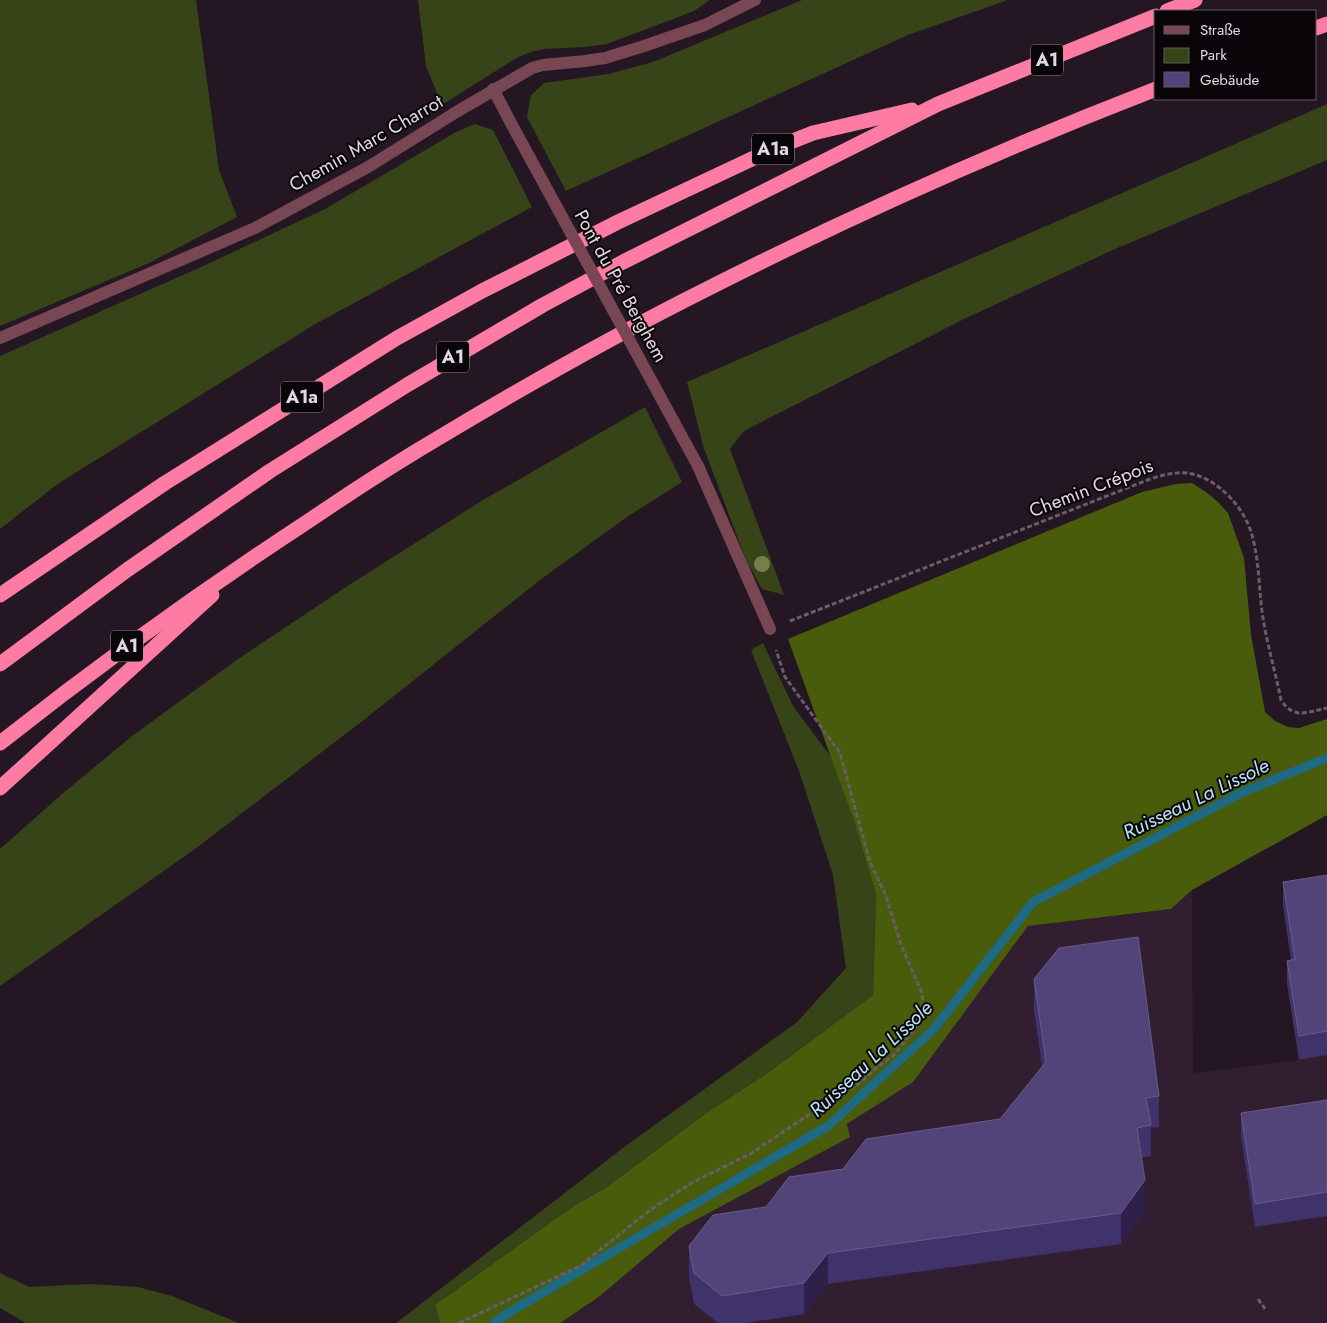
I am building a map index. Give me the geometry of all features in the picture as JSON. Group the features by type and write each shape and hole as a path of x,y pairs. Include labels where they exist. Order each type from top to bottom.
{"highway":[{"path":"1170,10 1195,0"},
{"name":"A1","path":"0,664 127,570 270,471 432,370 543,305 623,262 938,104 1154,17"},
{"name":"A1","path":"0,743 113,656 257,554 442,435 603,344 708,288 856,216 1154,89"},
{"name":"A1a","path":"0,595 165,483 396,338 482,290 618,222 772,149 814,133 938,104"},
{"path":"0,788 257,554"}],"street":[{"name":"Chemin Marc Charrot","path":"0,338 255,228 368,167 493,89 532,68 605,58 705,25 755,0"},
{"name":"Pont du Pré Berghem","path":"493,89 698,466 770,629"}],"path":[{"name":"Chemin Crépois","path":"770,629 1150,479 1170,473 1192,474 1210,480 1230,497 1247,522 1253,537 1258,565 1262,611 1281,700 1286,709 1295,713 1305,713 1327,708"},
{"path":"459,1323 580,1266 650,1210 693,1182 750,1154 858,1084 894,1055 917,1026 924,1010 922,993 901,945 886,896 870,862 840,753 785,677 770,629"},
{"path":"1258,1300 1265,1309"}],"shaded area":[{"path":"1192,890 1193,1073 1299,1060 1327,1054 1327,1323 560,1323 600,1296 679,1229 849,1137 847,1124 913,1082 1028,926 1171,909"}],"green space":[{"path":"0,0 196,0 219,170 237,217 149,263 0,326"},
{"path":"418,0 710,0 694,11 607,44 543,49 518,57 442,105 426,66"},
{"path":"802,0 1008,0 908,35 566,191 527,117 531,95 544,83 608,74 653,62"},
{"path":"1327,104 1327,160 1115,249 966,318 744,431 730,449 784,595 762,589 746,560 703,446 687,382"},
{"path":"475,124 493,130 532,207 317,323 59,483 0,529 0,356 201,267 325,209 456,132"},
{"path":"645,407 682,482 627,517 540,580 365,719 195,849 0,986 0,849 132,736 238,659 352,583 483,500"},
{"path":"1192,483 1218,502 1228,513 1244,558 1251,635 1265,712 1275,721 1288,727 1299,728 1327,719 1327,815 1192,890 1171,909 1028,926 913,1082 847,1124 850,1137 679,1229 600,1296 560,1323 440,1323 435,1305 575,1205 604,1189 705,1114 769,1072 873,995 876,894 855,824 788,639 1142,492 1176,484"},
{"path":"763,643 793,706 831,757 855,824 876,894 873,995 769,1072 705,1114 604,1189 575,1205 435,1305 440,1323 396,1323 623,1148 797,1022 846,968 833,875 799,771 751,650"},
{"path":"0,1273 29,1287 90,1284 138,1287 172,1296 239,1323 26,1323 0,1308"}],"building":[{"path":"1327,875 1327,1031 1299,1036 1287,961 1295,959 1283,882"},
{"path":"1138,937 1159,1096 1146,1098 1151,1125 1137,1128 1145,1180 1121,1213 828,1253 804,1283 722,1296 694,1273 689,1246 713,1215 766,1207 789,1177 843,1169 866,1139 1000,1119 1046,1062 1034,979 1059,948"},
{"path":"1327,1100 1327,1192 1255,1204 1241,1113"}],"waterway":[{"name":"Ruisseau La Lissole","path":"494,1323 508,1313 828,1126 934,1029 1033,902 1241,793 1327,758"}]}
